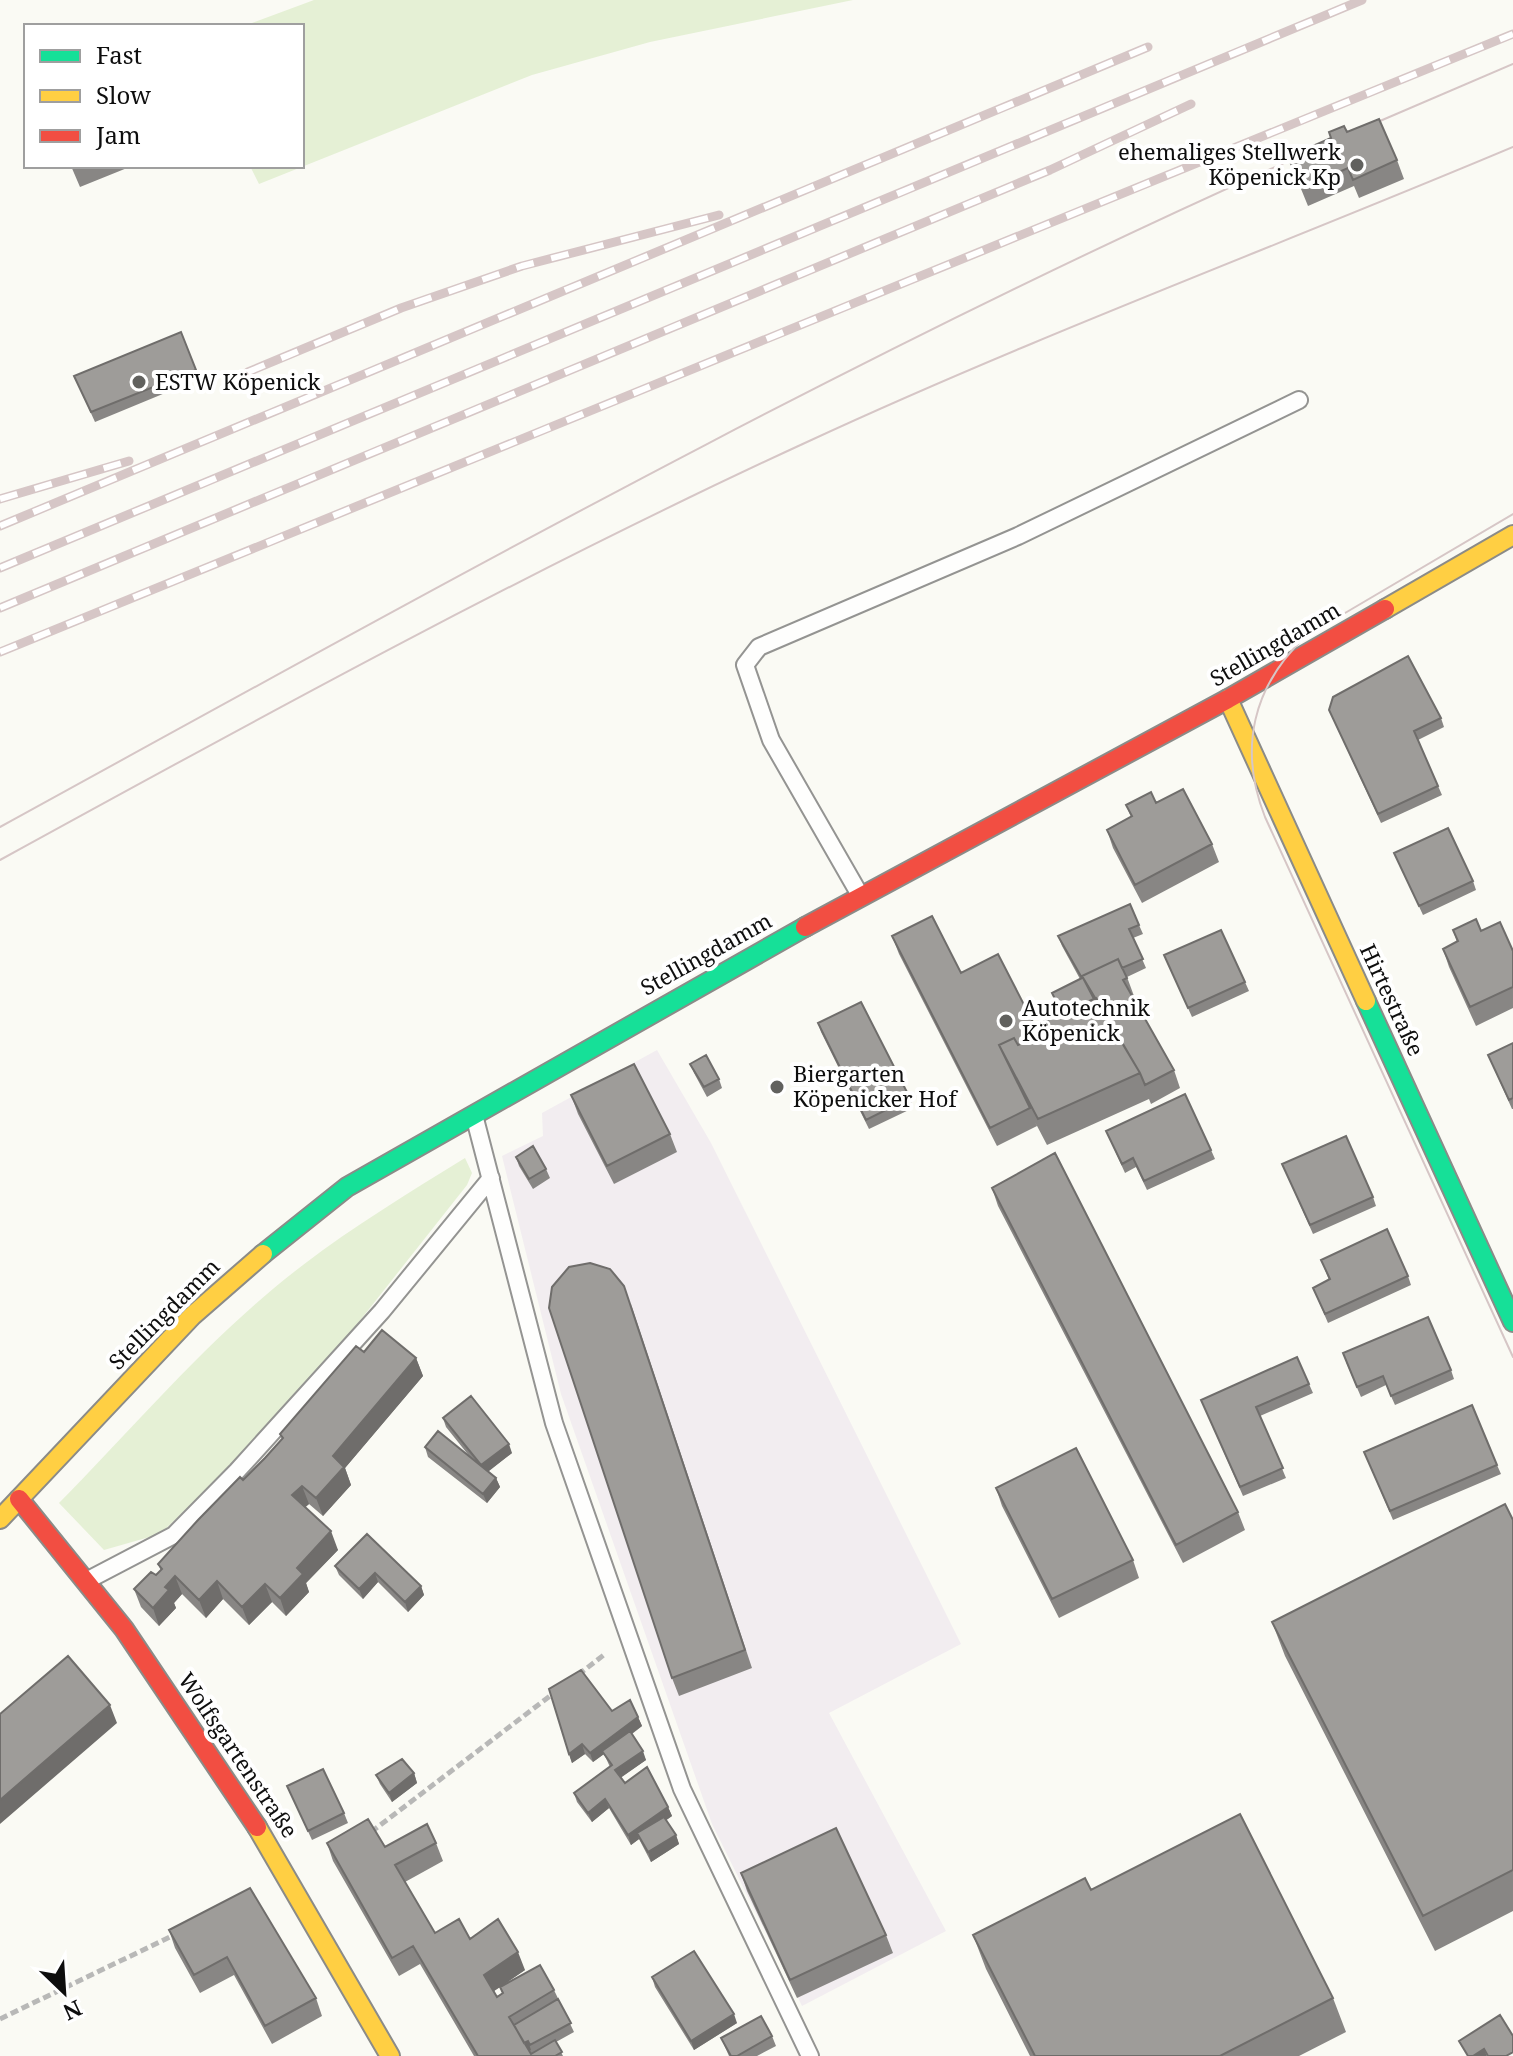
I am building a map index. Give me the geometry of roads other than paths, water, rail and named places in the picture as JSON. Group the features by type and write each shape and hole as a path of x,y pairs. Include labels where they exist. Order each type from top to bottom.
{"street":[{"name":"Stellingdamm","path":"0,1519 192,1316 244,1269 347,1187 861,896 1228,699 1513,535"},
{"name":"Hirtestraße","path":"1228,699 1513,1322"},
{"name":"Wolfsgartenstraße","path":"19,1499 86,1580 219,1764 290,1878 390,2056"}],"lane":[{"path":"861,896 771,740 745,665 759,647 1018,536 1299,400"},
{"path":"473,1114 554,1423 682,1789 810,2056"},
{"path":"86,1580 174,1535 372,1323 491,1178"}],"tram line":[{"path":"1359,130 1513,64"},
{"path":"0,860 400,644 704,490 982,365 1513,147"},
{"path":"0,827 486,561 812,390 1143,227 1311,151"},
{"path":"1513,514 1306,636 1273,676 1256,719 1252,743 1257,791 1265,817 1513,1357"}],"railway":[{"path":"0,568 1362,0"},
{"path":"0,652 1513,34"},
{"path":"0,526 1148,47"},
{"path":"0,608 1050,170 1191,104"},
{"path":"248,372 401,308 522,266 719,215"},
{"path":"0,499 129,461"}],"place":[{"name":"ehemaliges Stellwerk Köpenick Kp","path":"1357,165"},
{"name":"ESTW Köpenick","path":"139,382"},
{"name":"Autotechnik Köpenick","path":"1006,1021"},
{"name":"Biergarten Köpenicker Hof","path":"777,1087"}]}
